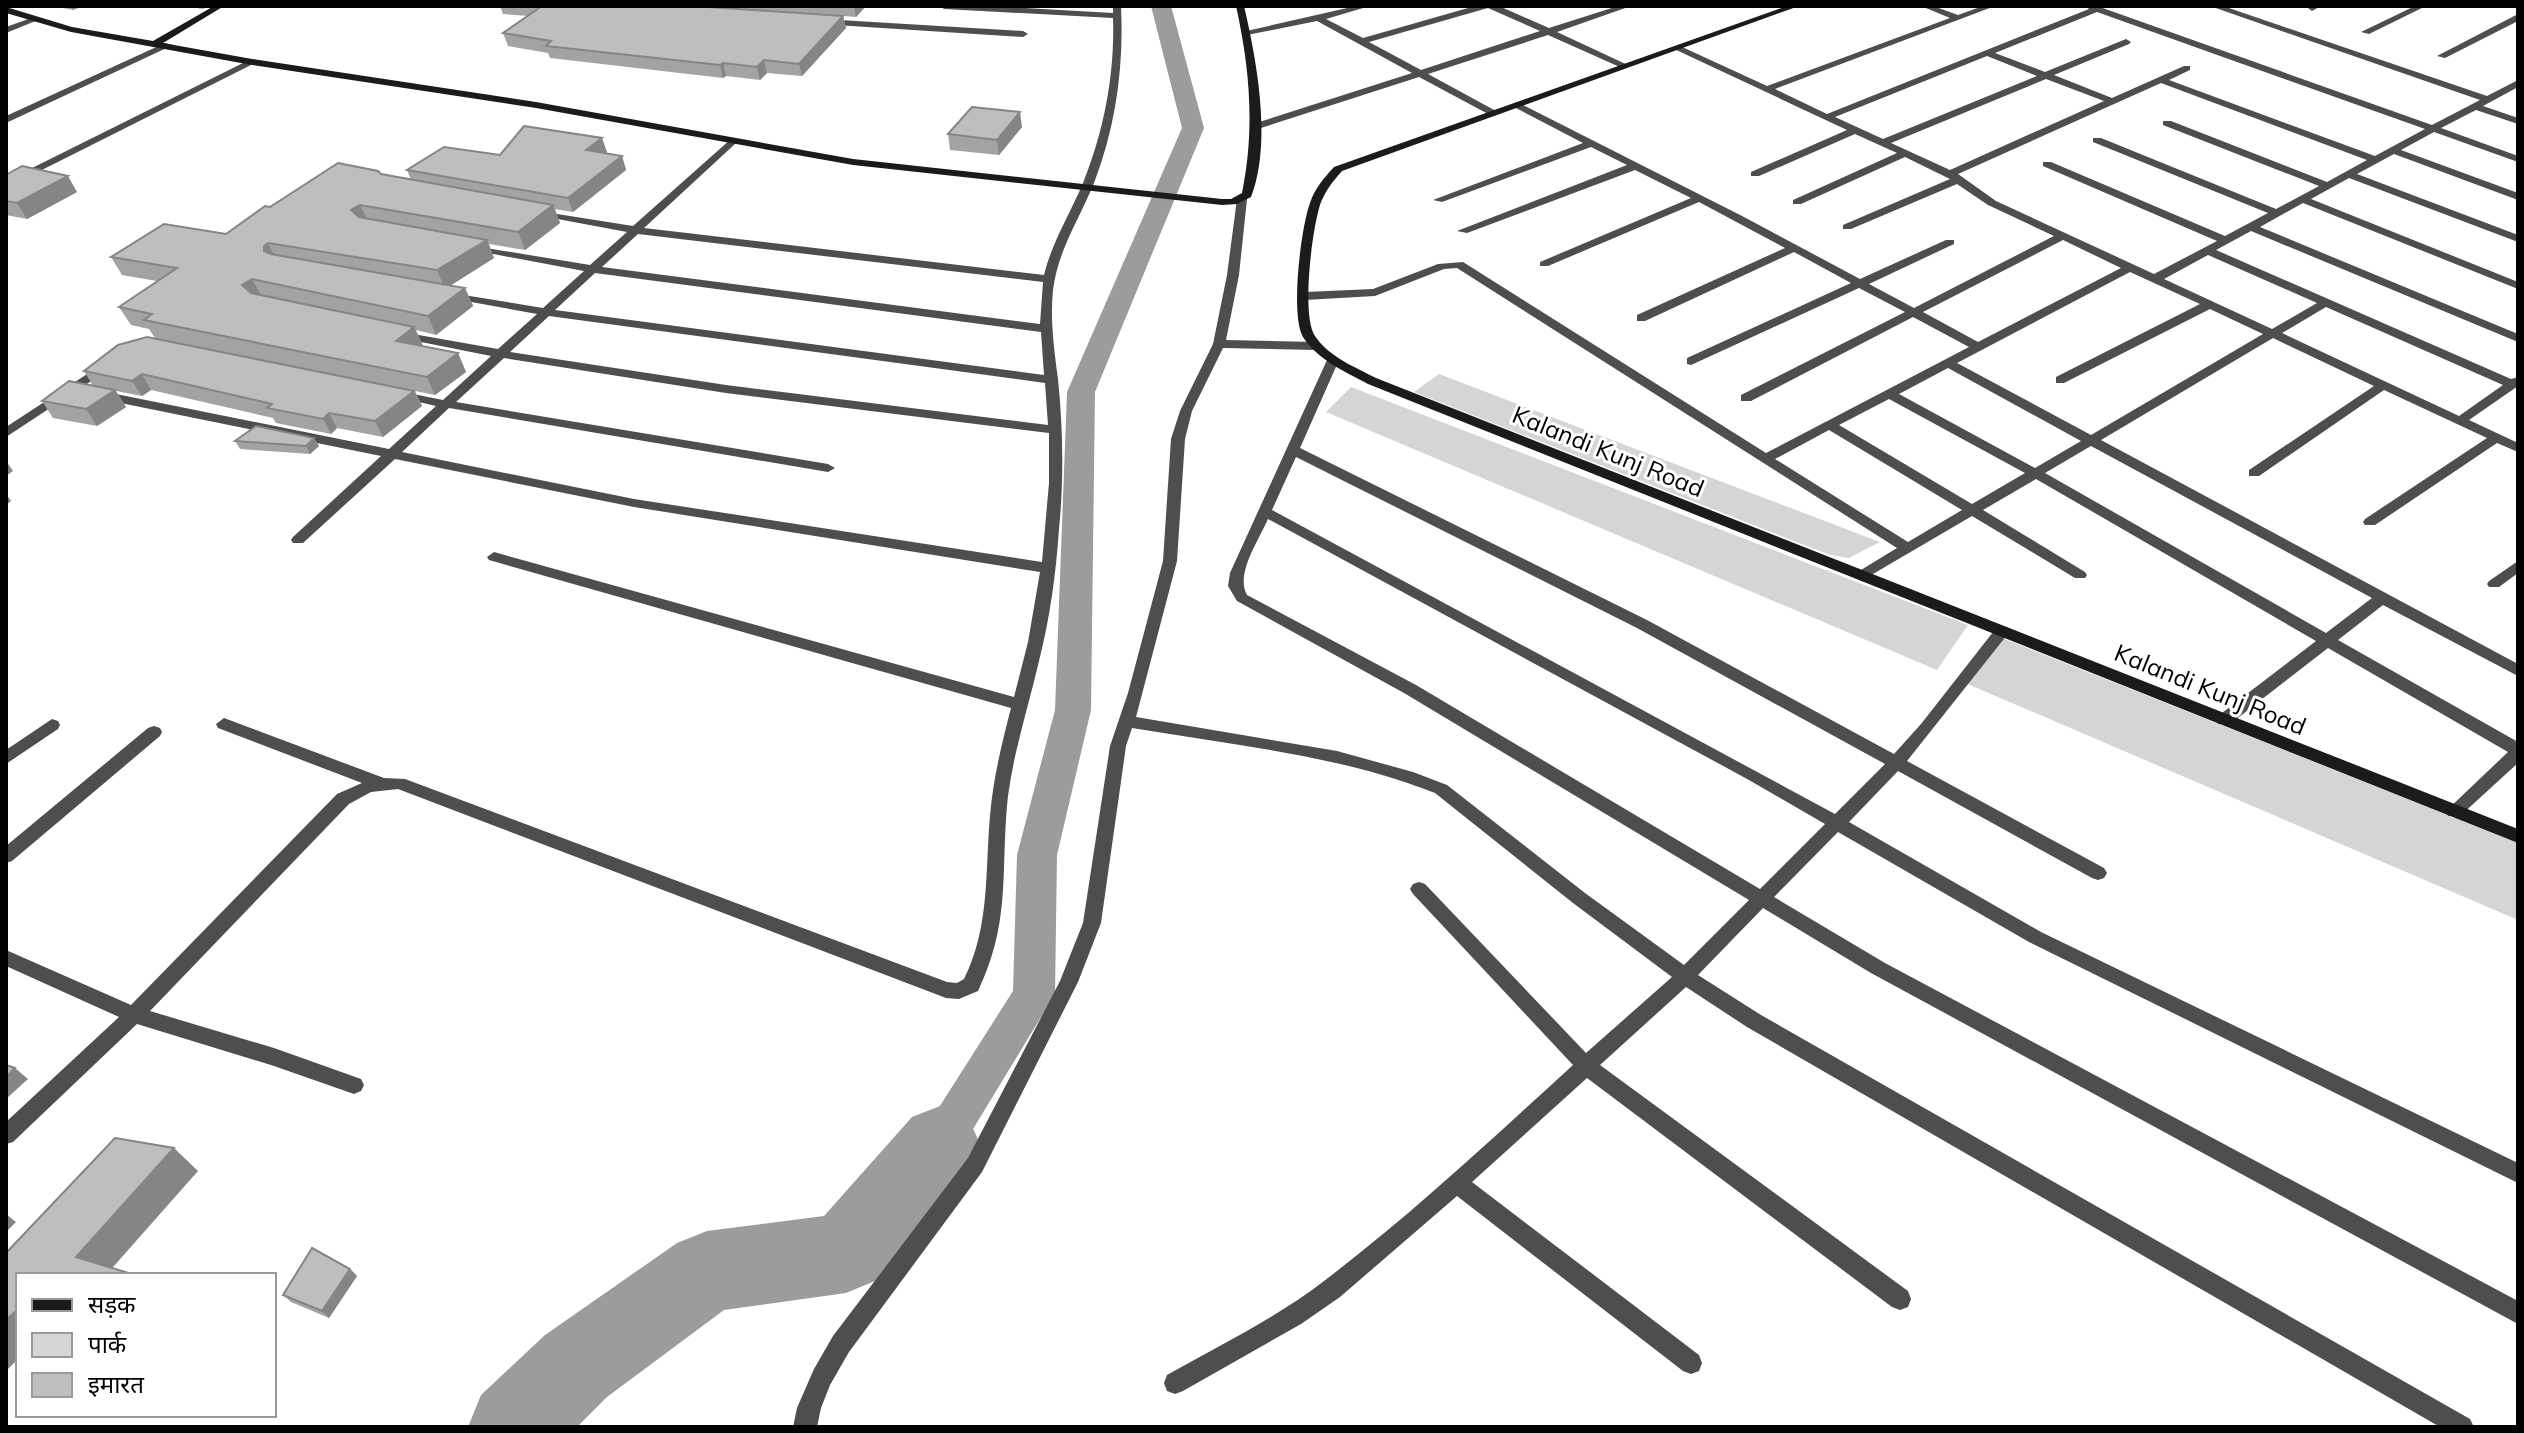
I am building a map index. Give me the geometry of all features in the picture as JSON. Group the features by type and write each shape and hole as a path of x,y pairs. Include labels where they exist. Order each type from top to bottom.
{"street":[{"path":"156,43 220,6"},
{"path":"6,1135 134,1015 343,799 359,789 381,783 399,783 946,990 959,991 971,985 979,972 991,926 1000,795 1019,704 1036,643 1047,568 1056,461 1048,329 1049,279 1065,229 1087,187 1108,124 1118,11 944,6"},
{"path":"805,1427 818,1387 841,1344 975,1165 1069,982 1092,923 1102,867 1107,811 1125,721 1136,693 1170,561 1181,424 1219,344 1233,275 1242,199 1248,189 1257,126 1247,32 1240,6"},
{"path":"1247,32 1320,19 1366,6"},
{"path":"1360,42 1485,6"},
{"path":"1492,6 1625,66"},
{"path":"1257,126 1627,6"},
{"path":"1316,346 1303,325 1308,229 1321,185 1329,176 1347,164 1795,6"},
{"path":"1925,6 1958,18"},
{"path":"1767,89 1991,6"},
{"path":"2214,6 2488,99"},
{"path":"2227,10 2238,6"},
{"path":"2366,32 2422,6"},
{"path":"1827,117 2093,7 2518,159"},
{"path":"6,10 71,29 252,62 536,105 853,162 1222,202 1242,199"},
{"path":"2442,56 2518,17"},
{"path":"1320,19 1493,113"},
{"path":"6,30 34,20"},
{"path":"813,22 1023,34"},
{"path":"1883,143 2126,42"},
{"path":"6,120 168,45"},
{"path":"1677,48 1954,176 1992,203 2518,448"},
{"path":"1987,53 2112,101"},
{"path":"6,185 252,62"},
{"path":"1847,227 2187,68"},
{"path":"2161,80 2374,159"},
{"path":"2156,278 2374,159 2516,86"},
{"path":"1517,105 1976,346"},
{"path":"2475,106 2518,121"},
{"path":"2167,123 2326,185"},
{"path":"1755,174 1856,130"},
{"path":"2097,140 2275,212"},
{"path":"298,540 731,142"},
{"path":"1438,200 1591,143"},
{"path":"2392,150 2518,197"},
{"path":"1797,202 1906,153"},
{"path":"2047,164 2225,240"},
{"path":"1463,231 1635,166"},
{"path":"2348,174 2518,239"},
{"path":"1544,264 1698,199"},
{"path":"2301,199 2518,286"},
{"path":"520,209 636,230 1049,279"},
{"path":"2249,226 2518,338"},
{"path":"1746,398 2063,236"},
{"path":"1691,361 1950,242"},
{"path":"457,245 592,269 1048,329"},
{"path":"1641,318 1794,248"},
{"path":"2207,250 2515,382"},
{"path":"1305,296 1375,292 1442,266 1459,264 1908,549"},
{"path":"1766,458 2131,267"},
{"path":"431,290 545,312 1052,380"},
{"path":"1861,576 2326,302"},
{"path":"2060,380 2210,304"},
{"path":"380,330 500,355 680,383 1055,430"},
{"path":"1219,344 1316,346"},
{"name":"Kalandi Kunj Road","path":"1316,346 1333,360 1372,381 2518,836"},
{"path":"6,433 122,355"},
{"path":"1333,360 1237,573 1235,586 1242,598 1410,689 1878,968 2518,1313"},
{"path":"1946,362 2518,671"},
{"path":"2460,421 2515,382"},
{"path":"2254,473 2383,385"},
{"path":"72,389 634,503 1047,568"},
{"path":"385,390 446,404 828,468"},
{"path":"1888,393 2035,473 2518,751 2454,811"},
{"path":"1830,425 2080,575"},
{"path":"2370,522 2496,438"},
{"path":"1293,450 1642,624 2098,873"},
{"path":"1266,512 1837,823 2035,937 2518,1173"},
{"path":"494,557 1019,704"},
{"path":"2494,584 2518,566"},
{"path":"2224,720 2382,598"},
{"path":"1175,1383 1293,1316 1332,1289 1457,1183 1685,976 1896,763 2002,631"},
{"path":"1125,721 1337,757 1430,783 1463,804 1579,898 1685,976 1754,1021 2462,1427"},
{"path":"224,724 381,783"},
{"path":"6,758 52,725"},
{"path":"6,856 154,732"},
{"path":"1419,889 1586,1066 1900,1299"},
{"path":"6,958 134,1015 260,1052 354,1085"},
{"path":"1457,1183 1691,1363"}],"green space":[{"path":"1439,374 1880,542 1849,558 1830,555 1414,392"},
{"path":"1351,387 1968,625 1937,670 1326,412"},
{"path":"1992,634 2518,843 2518,920 1963,682"}],"building":[{"path":"542,6 693,6 843,16 799,64 764,60 757,67 546,46 551,41 503,33"},
{"path":"972,107 1020,112 997,140 948,134"},
{"path":"524,126 602,138 586,150 622,156 568,198 407,170 444,147 500,155"},
{"path":"338,163 381,174 553,205 518,232 360,205 351,210 359,217 487,240 437,270 268,243 264,246 264,251 271,254 465,288 428,316 252,279 242,285 251,293 414,327 396,341 458,353 427,377 144,320 152,314 119,307 177,268 111,257 164,224 226,234 265,206 270,207"},
{"path":"22,166 68,176 17,203 6,201 6,175"},
{"path":"147,337 414,391 375,421 329,413 323,419 267,408 272,404 142,374 132,381 84,371 118,345"},
{"path":"69,381 115,390 86,409 42,401"},
{"path":"256,426 314,438 306,446 235,441"},
{"path":"6,1065 15,1068 6,1077"},
{"path":"115,1138 174,1148 76,1257 128,1273 16,1273 16,1311 6,1320 6,1253"},
{"path":"312,1248 350,1269 322,1311 283,1295"}],"waterway":[{"path":"940,1142 1034,994 1037,855 1073,710 1081,392 1193,128 1161,6"},
{"path":"513,1427 576,1366 707,1272 846,1253 940,1142"}]}
